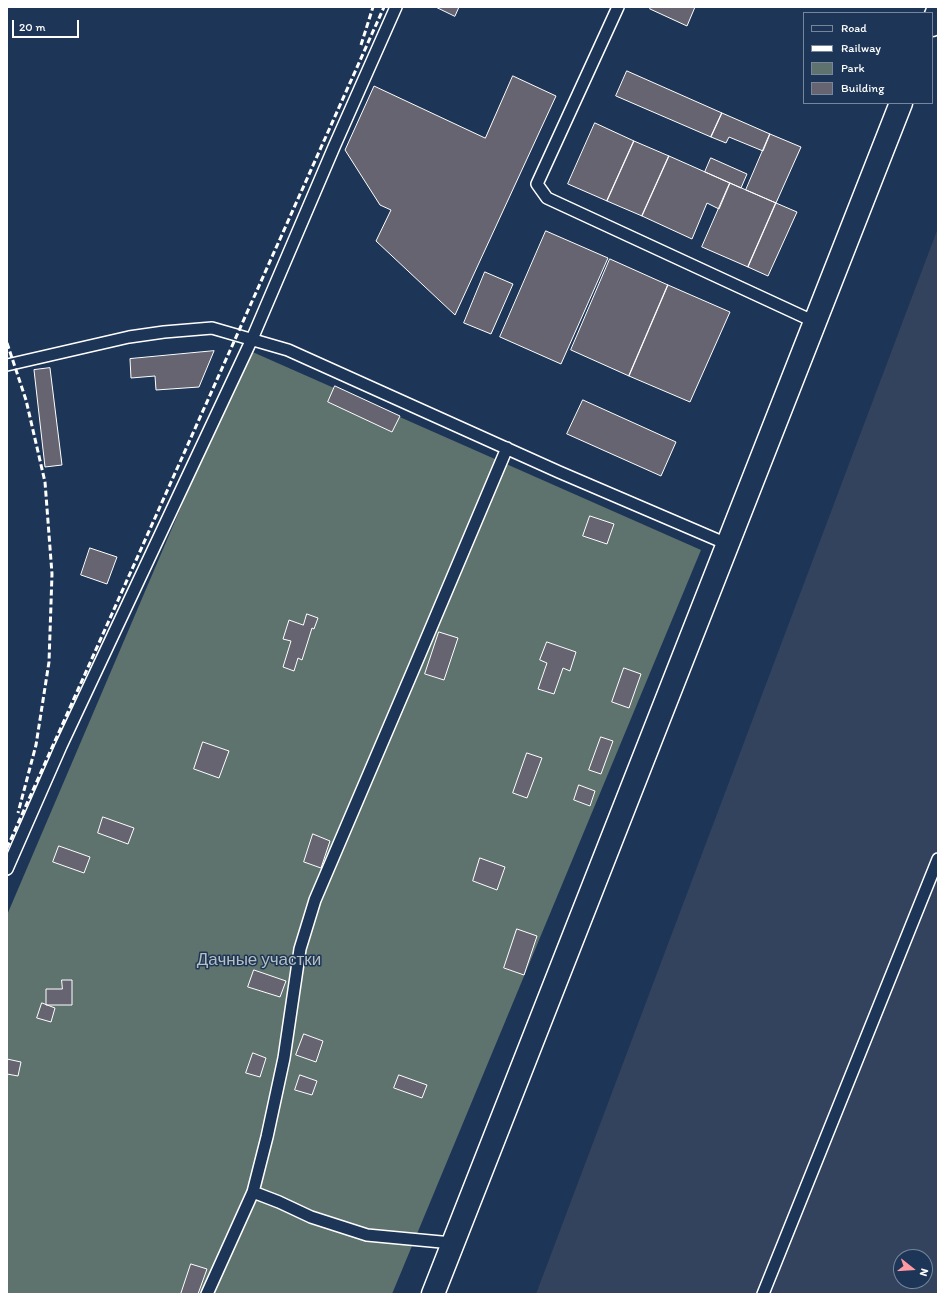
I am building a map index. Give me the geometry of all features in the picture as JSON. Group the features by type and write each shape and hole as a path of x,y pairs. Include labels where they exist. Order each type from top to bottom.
{"main road":[{"path":"933,22 938,10"},
{"path":"432,1294 901,104"}],"lane":[{"path":"7,869 61,746 252,339 396,7"},
{"path":"618,7 537,184 547,198 815,322"},
{"path":"7,366 129,337 212,328 288,350 559,472 727,544"},
{"path":"207,1294 253,1192 267,1137 284,1058 300,949 315,900 506,448"},
{"path":"763,1294 938,859"},
{"path":"253,1192 311,1217 367,1235 452,1243"}],"shaded area":[{"path":"938,228 938,1294 536,1294"}],"green space":[{"name":"Дачные участки","path":"248,350 701,550 392,1294 7,1294 7,915"}],"building":[{"path":"436,7 459,7 455,16"},
{"path":"651,7 695,7 687,26 650,9"},
{"path":"627,71 722,113 711,137 616,96"},
{"path":"513,76 556,96 455,315 376,241 391,210 380,205 345,150 374,86 485,138"},
{"path":"722,113 770,134 763,151 729,137 726,143 711,137"},
{"path":"595,123 634,141 607,201 568,184"},
{"path":"770,134 801,147 776,203 746,190"},
{"path":"634,141 669,156 642,216 607,201"},
{"path":"669,156 730,183 719,209 707,203 692,239 642,216"},
{"path":"711,158 747,174 741,188 705,172"},
{"path":"730,183 776,203 748,267 702,247"},
{"path":"776,203 797,212 768,276 748,267"},
{"path":"546,231 608,258 561,364 500,337"},
{"path":"610,259 668,285 629,376 571,350"},
{"path":"485,272 513,284 491,334 464,323"},
{"path":"668,285 730,312 690,402 629,376"},
{"path":"214,351 199,387 156,390 155,376 131,378 130,359"},
{"path":"50,368 62,465 45,467 34,370"},
{"path":"335,386 400,416 392,432 328,402"},
{"path":"583,400 676,442 661,476 567,434"},
{"path":"590,516 614,524 607,544 583,536"},
{"path":"90,548 117,557 107,584 81,575"},
{"path":"307,614 318,618 314,629 312,628 302,660 298,658 294,671 283,667 291,641 283,639 289,620 303,625"},
{"path":"439,632 458,638 444,680 425,674"},
{"path":"547,642 576,652 570,671 563,668 554,694 538,689 547,663 540,660"},
{"path":"624,668 641,674 629,708 612,702"},
{"path":"601,737 613,741 601,774 589,770"},
{"path":"203,742 229,751 219,778 194,769"},
{"path":"527,753 542,758 527,798 513,793"},
{"path":"579,785 595,791 590,806 574,800"},
{"path":"103,817 134,828 128,844 98,833"},
{"path":"313,834 330,841 321,868 304,862"},
{"path":"59,846 90,857 84,873 53,862"},
{"path":"480,858 505,867 497,890 473,881"},
{"path":"517,929 537,936 524,975 504,968"},
{"path":"254,970 286,981 280,997 248,987"},
{"path":"62,980 72,980 72,1005 46,1005 46,989 62,989"},
{"path":"42,1003 55,1008 51,1022 37,1018"},
{"path":"304,1034 323,1041 316,1062 296,1055"},
{"path":"253,1053 266,1058 260,1077 246,1073"},
{"path":"7,1059 21,1062 18,1076 7,1074"},
{"path":"300,1075 317,1081 312,1095 295,1090"},
{"path":"399,1075 427,1085 422,1098 394,1088"},
{"path":"191,1264 207,1269 198,1294 181,1294"}],"railway":[{"path":"361,45 373,7"},
{"path":"7,848 384,7"},
{"path":"7,343 26,400 45,482 52,574 49,662 36,745 18,813"}]}
